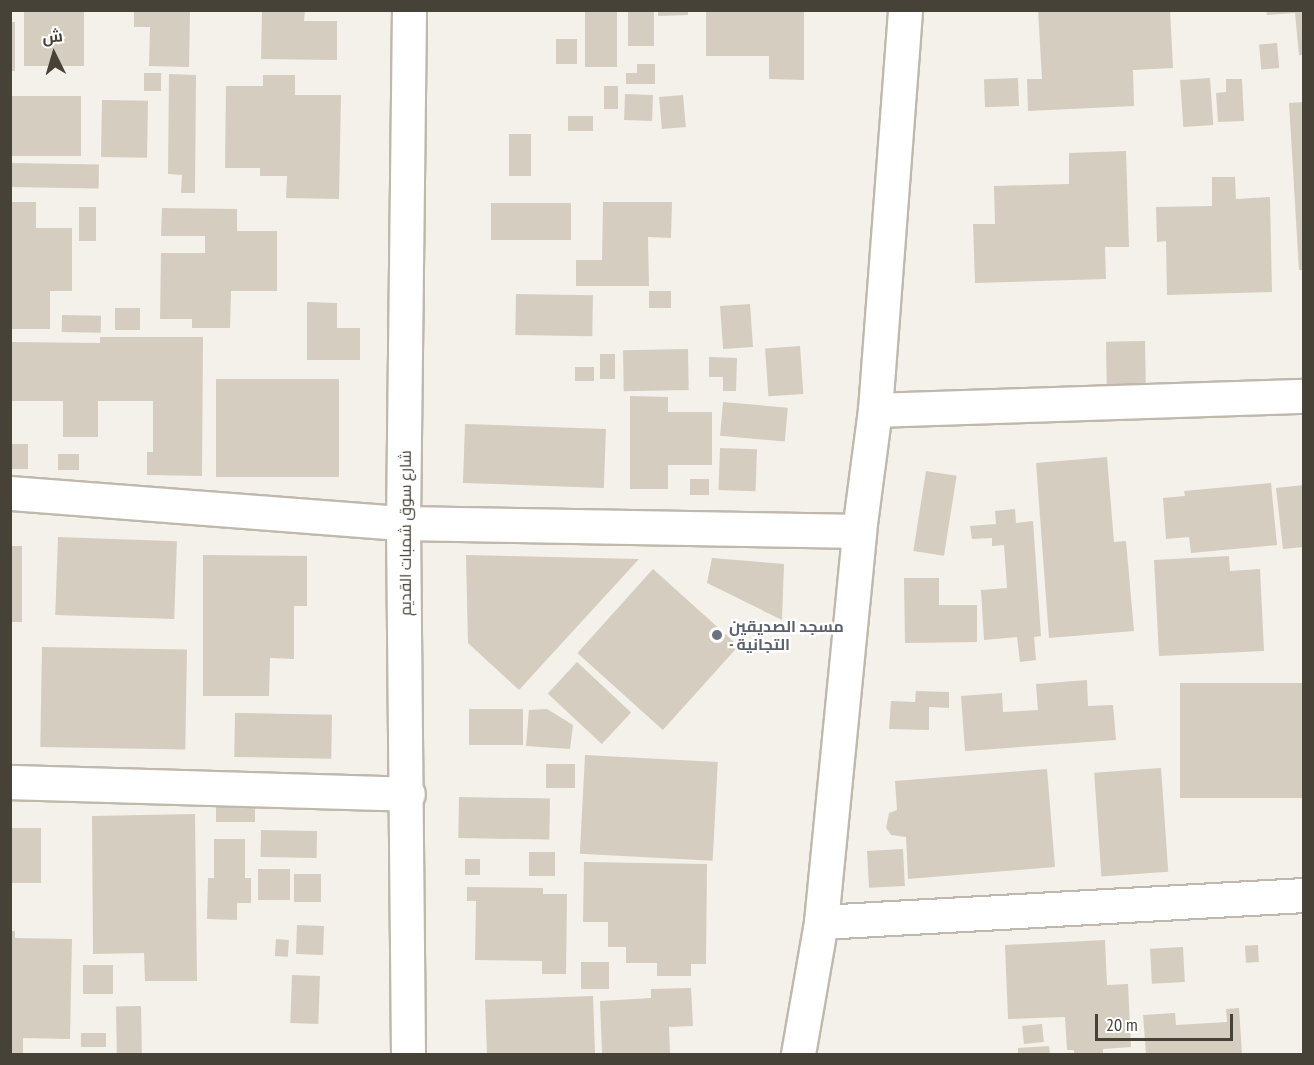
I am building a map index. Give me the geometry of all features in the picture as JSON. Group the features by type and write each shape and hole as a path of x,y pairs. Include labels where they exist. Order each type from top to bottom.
{"street":[{"name":"شارع سوق شمبات القديم","path":"408,1054 408,794 403,523 409,10"},
{"path":"798,1054 821,921 859,531 875,410 905,10"},
{"path":"875,410 1304,396"},
{"path":"10,493 403,523 859,531"},
{"path":"10,782 408,794"},
{"path":"821,921 1304,895"}],"building":[{"path":"24,10 84,10 84,66 24,66"},
{"path":"134,10 190,10 189,67 149,66 150,27 134,27"},
{"path":"262,10 305,10 304,21 337,21 337,60 261,59"},
{"path":"585,10 617,10 617,67 585,67"},
{"path":"628,10 654,10 654,46 628,46"},
{"path":"658,10 688,10 688,15 658,16"},
{"path":"706,10 804,10 804,80 769,79 769,56 706,56"},
{"path":"1038,10 1170,10 1173,68 1133,70 1134,106 1028,111 1027,79 1042,79"},
{"path":"1266,10 1304,10 1304,55 1299,55 1295,13 1267,15"},
{"path":"10,22 15,22 15,71 10,71"},
{"path":"556,39 577,39 577,64 556,64"},
{"path":"1277,43 1279,68 1261,69 1259,45"},
{"path":"637,64 655,64 655,84 626,84 626,73 637,73"},
{"path":"144,73 161,73 161,91 144,91"},
{"path":"169,74 196,75 195,193 181,193 182,175 168,174"},
{"path":"263,75 295,75 295,95 341,95 339,199 286,198 287,176 260,176 260,168 225,168 226,86 263,86"},
{"path":"1018,78 1019,106 985,107 984,79"},
{"path":"1210,78 1213,125 1183,127 1180,80"},
{"path":"1226,79 1242,79 1244,121 1218,122 1216,93 1226,92"},
{"path":"604,86 618,86 618,109 604,109"},
{"path":"625,94 653,95 652,121 624,120"},
{"path":"683,95 686,127 662,129 659,97"},
{"path":"10,96 81,96 81,156 10,156"},
{"path":"102,100 148,101 147,158 101,157"},
{"path":"1304,102 1304,270 1299,270 1289,103"},
{"path":"568,116 593,116 593,131 568,131"},
{"path":"509,134 531,134 531,176 509,176"},
{"path":"1126,151 1129,247 1105,247 1106,279 975,283 973,224 995,224 994,186 1069,184 1069,153"},
{"path":"10,163 99,165 99,189 10,187"},
{"path":"1212,177 1235,177 1236,199 1270,197 1272,292 1167,295 1166,241 1157,242 1156,207 1212,206"},
{"path":"10,202 36,202 36,228 72,228 72,291 50,291 50,329 10,329"},
{"path":"603,202 672,202 671,238 648,237 649,286 576,286 576,260 602,260"},
{"path":"491,203 571,203 571,240 491,240"},
{"path":"79,207 96,207 96,241 79,241"},
{"path":"162,208 237,209 237,231 277,231 277,291 231,291 230,328 192,328 192,319 160,319 161,253 205,253 205,236 161,236"},
{"path":"649,291 671,291 671,308 649,308"},
{"path":"516,294 593,295 592,336 515,335"},
{"path":"307,302 337,303 337,328 360,328 360,360 307,360"},
{"path":"750,304 753,347 723,349 720,306"},
{"path":"115,308 140,308 140,330 115,330"},
{"path":"62,315 101,316 101,333 62,332"},
{"path":"100,337 203,337 202,476 147,475 147,452 153,452 153,401 98,401 98,437 63,437 63,401 10,401 10,342 100,343"},
{"path":"1145,341 1146,390 1107,391 1106,342"},
{"path":"800,346 803,394 768,396 765,348"},
{"path":"688,349 689,390 624,391 623,350"},
{"path":"600,354 615,354 615,379 600,379"},
{"path":"709,357 737,358 736,391 723,391 723,377 709,377"},
{"path":"575,367 594,367 594,381 575,381"},
{"path":"216,379 339,379 339,477 216,477"},
{"path":"630,396 668,397 668,412 712,412 712,465 668,465 668,489 630,489"},
{"path":"723,402 788,408 785,442 720,436"},
{"path":"465,424 606,429 604,488 463,483"},
{"path":"12,444 28,444 28,469 12,469"},
{"path":"720,448 757,449 756,491 719,490"},
{"path":"58,454 79,454 79,470 58,470"},
{"path":"1107,457 1114,542 1126,541 1134,631 1049,638 1036,463"},
{"path":"926,471 957,476 944,556 913,551"},
{"path":"690,479 709,479 709,495 690,495"},
{"path":"1271,483 1277,545 1191,553 1189,537 1166,539 1163,498 1185,496 1184,491"},
{"path":"1304,485 1304,547 1283,549 1276,488"},
{"path":"1015,509 1016,523 1033,521 1041,636 1034,637 1036,660 1020,662 1017,637 984,640 981,590 1007,588 1004,545 992,546 992,538 972,539 970,526 996,524 995,511"},
{"path":"58,537 177,541 174,619 55,615"},
{"path":"10,546 22,546 22,622 10,622"},
{"path":"203,555 307,556 307,606 294,606 294,659 270,658 269,696 203,696"},
{"path":"466,555 639,559 519,690 468,643"},
{"path":"1229,556 1230,571 1260,569 1264,651 1159,656 1154,560"},
{"path":"712,558 784,564 782,620 707,583"},
{"path":"653,569 738,646 663,730 577,653"},
{"path":"904,578 939,578 939,605 977,605 977,642 905,643"},
{"path":"42,647 187,650 185,750 40,747"},
{"path":"577,662 631,712 602,744 548,693"},
{"path":"1087,680 1088,706 1113,705 1116,740 965,751 961,696 1002,693 1003,712 1038,710 1036,684"},
{"path":"1180,683 1304,683 1304,798 1180,798"},
{"path":"916,691 949,692 949,708 929,707 929,730 889,729 891,701 915,702"},
{"path":"469,709 523,709 523,745 469,745"},
{"path":"547,709 573,725 570,749 526,746 529,710"},
{"path":"235,713 332,715 331,759 234,757"},
{"path":"585,755 718,762 713,861 580,854"},
{"path":"546,764 575,764 575,788 546,788"},
{"path":"1161,768 1168,872 1101,876 1094,773"},
{"path":"1047,769 1055,867 908,879 906,837 891,835 886,828 889,813 897,810 895,781"},
{"path":"459,797 550,799 549,840 458,838"},
{"path":"216,805 255,805 255,822 216,822"},
{"path":"195,814 197,981 145,981 144,953 93,954 92,816"},
{"path":"10,828 41,828 41,883 10,883"},
{"path":"261,830 317,831 317,858 261,857"},
{"path":"214,839 245,839 245,878 251,878 251,903 237,903 237,920 207,919 208,878 214,878"},
{"path":"903,849 905,886 869,888 867,851"},
{"path":"529,852 555,852 555,876 529,876"},
{"path":"465,859 480,859 480,875 465,875"},
{"path":"584,862 707,864 706,964 691,964 691,976 657,976 657,963 626,963 626,947 608,947 608,922 583,922"},
{"path":"258,869 290,869 290,900 258,900"},
{"path":"294,874 321,874 321,902 294,902"},
{"path":"467,887 543,888 543,894 567,894 566,974 542,974 542,961 475,960 476,901 467,901"},
{"path":"297,925 324,926 323,955 296,954"},
{"path":"10,931 15,931 15,938 72,939 70,1039 23,1038 23,1054 10,1054"},
{"path":"276,939 289,940 288,957 275,956"},
{"path":"1105,940 1107,985 1128,984 1131,1047 1103,1049 1103,1054 1074,1054 1074,1050 1067,1050 1065,1017 1008,1019 1005,945"},
{"path":"1258,945 1259,962 1246,963 1245,946"},
{"path":"1183,947 1185,982 1152,984 1150,949"},
{"path":"581,962 609,962 609,989 581,989"},
{"path":"83,965 113,965 113,994 83,994"},
{"path":"292,975 320,976 318,1024 290,1023"},
{"path":"691,988 693,1026 669,1027 670,1054 602,1054 600,1001 651,998 651,989"},
{"path":"593,996 595,1054 487,1054 485,1000"},
{"path":"116,1006 141,1006 142,1054 117,1054"},
{"path":"1239,1008 1242,1054 1146,1054 1143,1015 1175,1013 1176,1025 1227,1022 1226,1009"},
{"path":"1042,1024 1044,1042 1024,1044 1022,1026"},
{"path":"81,1033 106,1033 106,1047 81,1047"},
{"path":"1049,1046 1050,1054 1018,1054 1018,1048"}],"place":[{"name":"مسجد الصديقين - التجانية","path":"717,635"}]}
